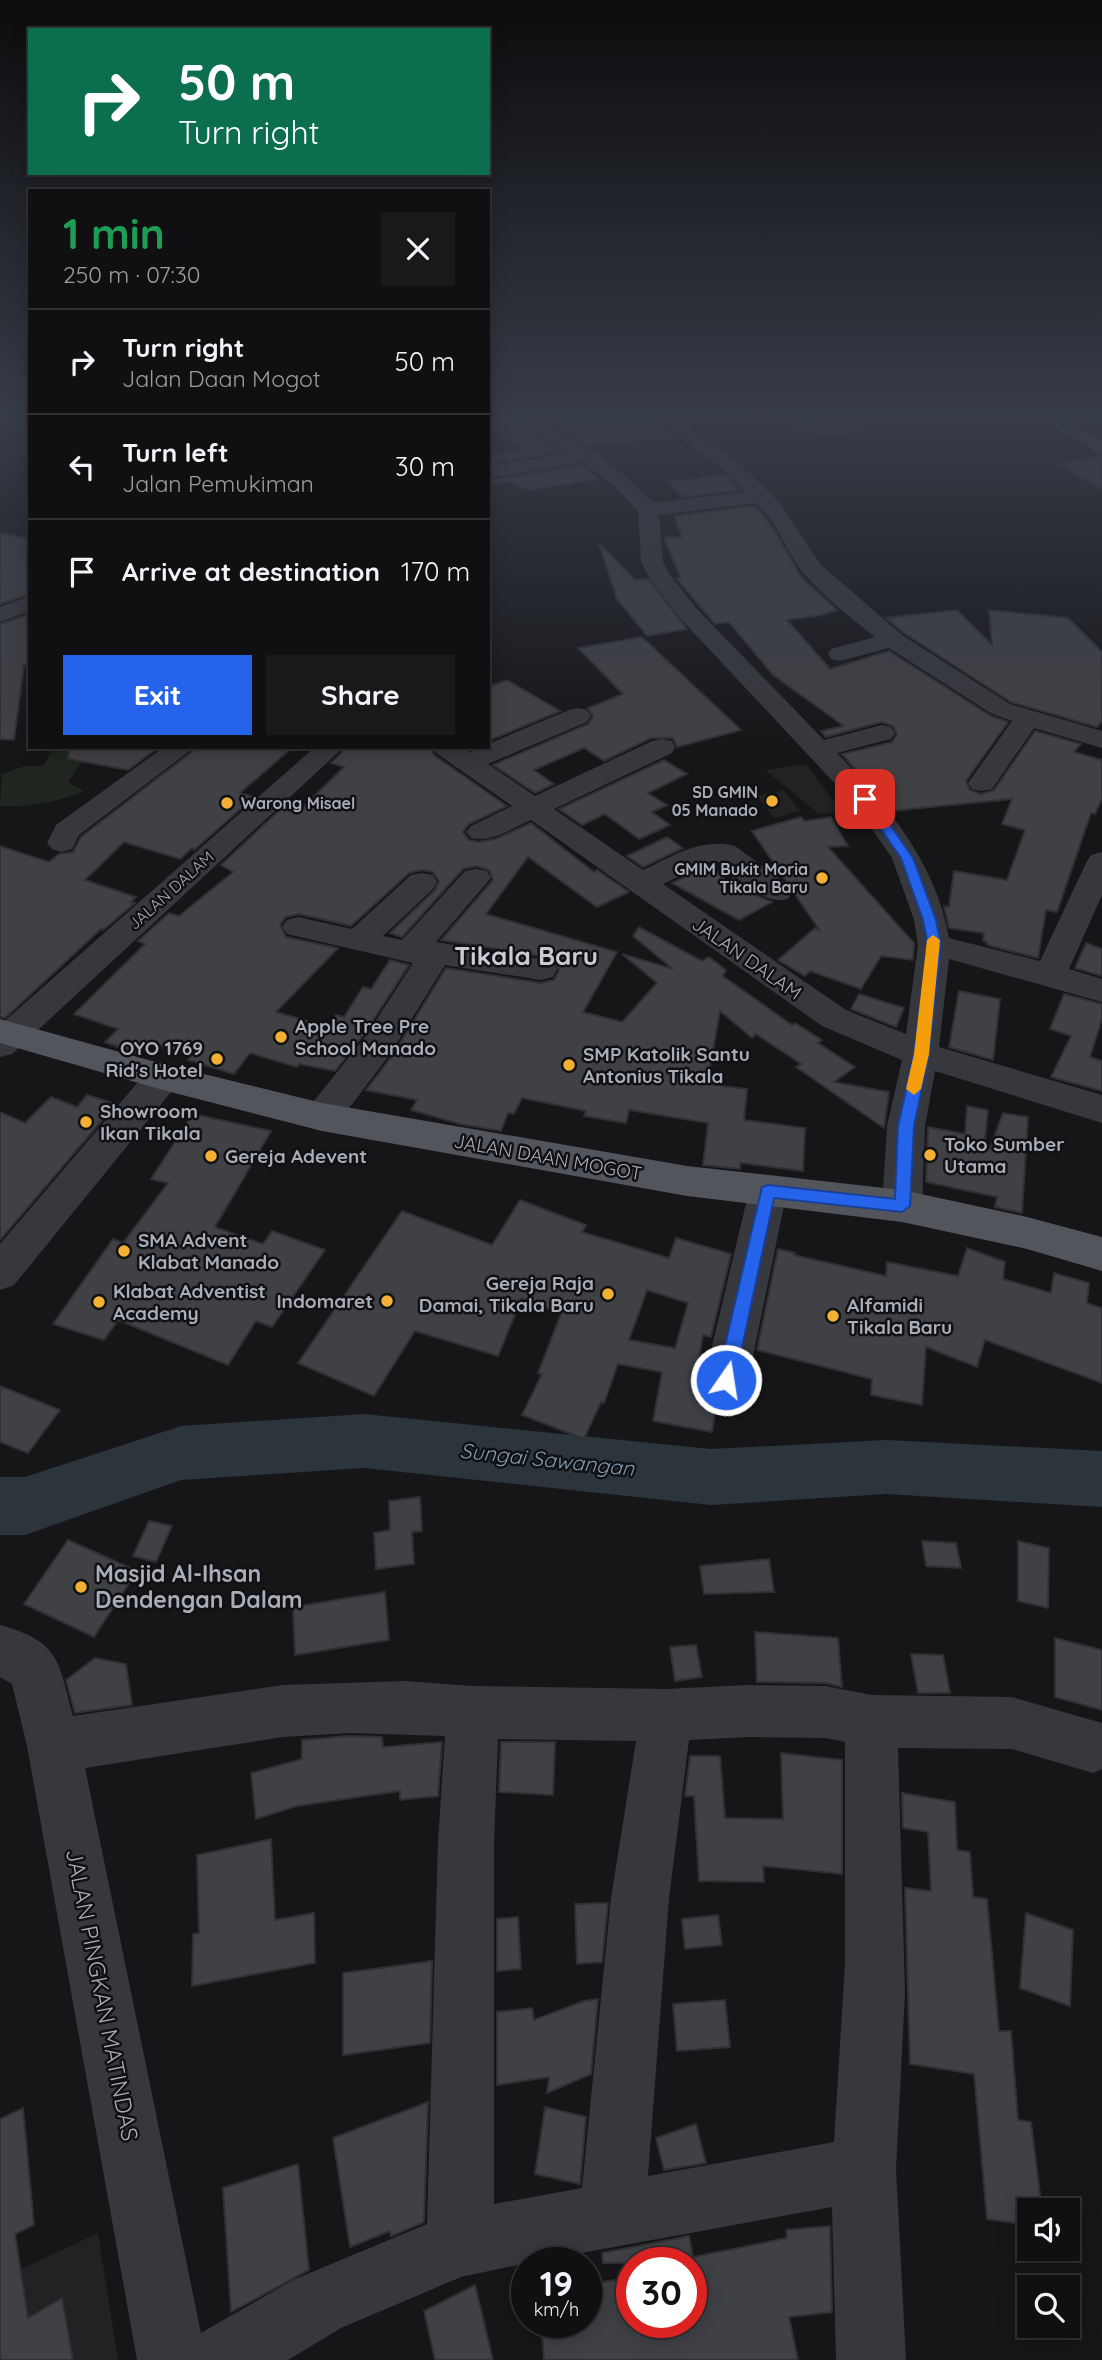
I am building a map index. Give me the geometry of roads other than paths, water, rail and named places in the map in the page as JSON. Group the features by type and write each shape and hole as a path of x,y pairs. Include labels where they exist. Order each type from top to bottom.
{"main road":[{"name":"JALAN DAAN MOGOT","path":"4,1037 322,1117 687,1181 902,1206 1101,1251"}],"street":[{"path":"649,523 652,562 660,578 688,613 821,749 865,799 907,858 930,920 934,945 921,1054 906,1126 902,1206"},
{"path":"782,523 812,569 893,640 1000,709 1102,740"},
{"path":"0,615 28,604"},
{"path":"0,622 28,630"},
{"path":"840,654 893,640"},
{"path":"490,744 578,716"},
{"path":"982,783 1027,719"},
{"path":"821,749 882,733"},
{"path":"481,832 662,747"},
{"path":"62,843 66,831 179,749"},
{"name":"JALAN DALAM","path":"4,1037 329,749"},
{"path":"457,755 476,749"},
{"name":"JALAN DALAM","path":"457,755 834,1018 921,1054 1102,1109"},
{"path":"640,883 706,852 715,851 723,852 778,891"},
{"path":"1050,975 1102,861"},
{"path":"322,1117 379,1045 407,996 423,952 476,878"},
{"path":"358,941 422,882"},
{"path":"298,927 358,941 541,970"},
{"path":"934,945 1102,991"},
{"path":"0,1273 163,1077"},
{"path":"726,1380 768,1191"},
{"name":"JALAN PINGKAN MATINDAS","path":"0,1651 18,1656 34,1669 54,1746 172,2360"},
{"path":"54,1746 282,1712 405,1707 473,1712 666,1716 748,1711 825,1712 873,1721 1012,1723 1093,1746"},
{"path":"460,2244 466,1841 473,1712"},
{"path":"613,2214 640,1898 666,1716"},
{"path":"871,2360 864,2169 873,2049 874,1935 870,1770 873,1721"},
{"path":"222,2360 317,2304 460,2244 864,2169"}],"waterway":[{"name":"Sungai Sawangan","path":"0,1506 25,1506 181,1453 364,1441 711,1477 886,1467 1102,1479"}],"place":[{"name":"SD GMIN 05 Manado","path":"772,801"},
{"name":"Warong Misael","path":"227,803"},
{"name":"GMIM Bukit Moria Tikala Baru","path":"822,878"},
{"name":"Apple Tree Pre School Manado","path":"281,1037"},
{"name":"OYO 1769 Rid's Hotel","path":"217,1059"},
{"name":"SMP Katolik Santu Antonius Tikala","path":"569,1065"},
{"name":"Showroom Ikan Tikala","path":"86,1122"},
{"name":"Toko Sumber Utama","path":"930,1155"},
{"name":"Gereja Adevent","path":"211,1156"},
{"name":"SMA Advent Klabat Manado","path":"124,1251"},
{"name":"Gereja Raja Damai, Tikala Baru","path":"608,1294"},
{"name":"Indomaret","path":"387,1301"},
{"name":"Klabat Adventist Academy","path":"99,1302"},
{"name":"Alfamidi Tikala Baru","path":"833,1316"},
{"name":"Masjid Al-Ihsan Dendengan Dalam","path":"81,1587"}],"district":[{"name":"Tikala Baru","path":"526,956"}]}
